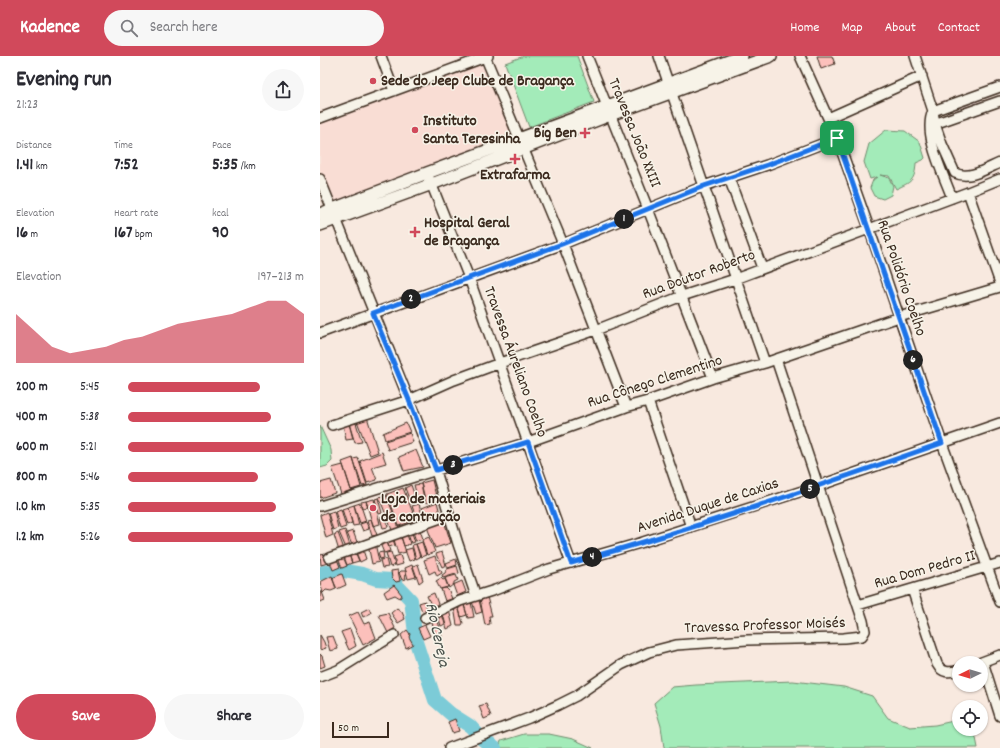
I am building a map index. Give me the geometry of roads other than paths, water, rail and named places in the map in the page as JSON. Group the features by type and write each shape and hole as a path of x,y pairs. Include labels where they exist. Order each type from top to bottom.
{"main road":[{"path":"670,88 742,56"},
{"path":"320,214 333,214 432,184 521,144 608,111 670,88 771,56"},
{"path":"320,225 333,214 427,173 521,144"}],"street":[{"path":"382,56 394,91"},
{"path":"320,118 486,56 626,407"},
{"name":"Travessa João XXIII","path":"587,56 713,378"},
{"path":"659,56 765,363"},
{"name":"Rua Polidório Coelho","path":"800,56 837,138 942,443 1000,602"},
{"path":"915,56 933,111 932,145 952,198"},
{"path":"828,118 922,76"},
{"path":"933,111 1000,87"},
{"path":"932,128 1000,101"},
{"path":"932,128 942,144 955,173 963,176 970,176 1000,163"},
{"path":"320,334 373,313 562,244 704,186 837,138"},
{"name":"Travessa Áureliano Coelho","path":"427,173 469,278 571,563"},
{"path":"729,178 762,268"},
{"name":"Rua Doutor Roberto","path":"332,425 409,400 454,380 596,330 682,296 735,278 1000,179"},
{"path":"320,180 436,470 449,515 476,596"},
{"path":"968,192 1000,283"},
{"name":"Rua Cônego Clementino","path":"320,506 528,442 626,407 648,401 713,378 765,363 898,317 1000,287"},
{"name":"Travessa Professor Moisés","path":"449,748 529,718 558,705 576,696 621,665 650,652 676,645 747,640 839,638 862,636 864,634 865,627 858,605 776,359"},
{"path":"648,401 691,527"},
{"name":"Avenida Duque de Caxias","path":"425,618 460,601 495,590 549,569 640,544 818,486 1000,423"},
{"path":"328,558 449,515"},
{"name":"Rua Dom Pedro II","path":"858,605 1000,563"},
{"path":"912,589 937,664 940,669 948,673 952,672"},
{"path":"320,677 338,670 394,635"},
{"path":"988,659 1000,655"},
{"path":"988,682 1000,716"}],"waterway":[{"name":"Rio Cereja","path":"320,573 339,570 362,574 376,579 392,580 411,600 416,642 435,700 451,714 470,726 483,740 495,748"}],"place":[{"name":"Sede do Jeep Clube de Bragança","path":"373,81"},
{"name":"Instituto Santa Teresinha","path":"415,130"},
{"name":"Big Ben","path":"585,133"},
{"name":"Extrafarma","path":"515,159"},
{"name":"Hospital Geral de Bragança","path":"415,232"},
{"name":"Loja de materiais de contrução","path":"373,508"}]}
